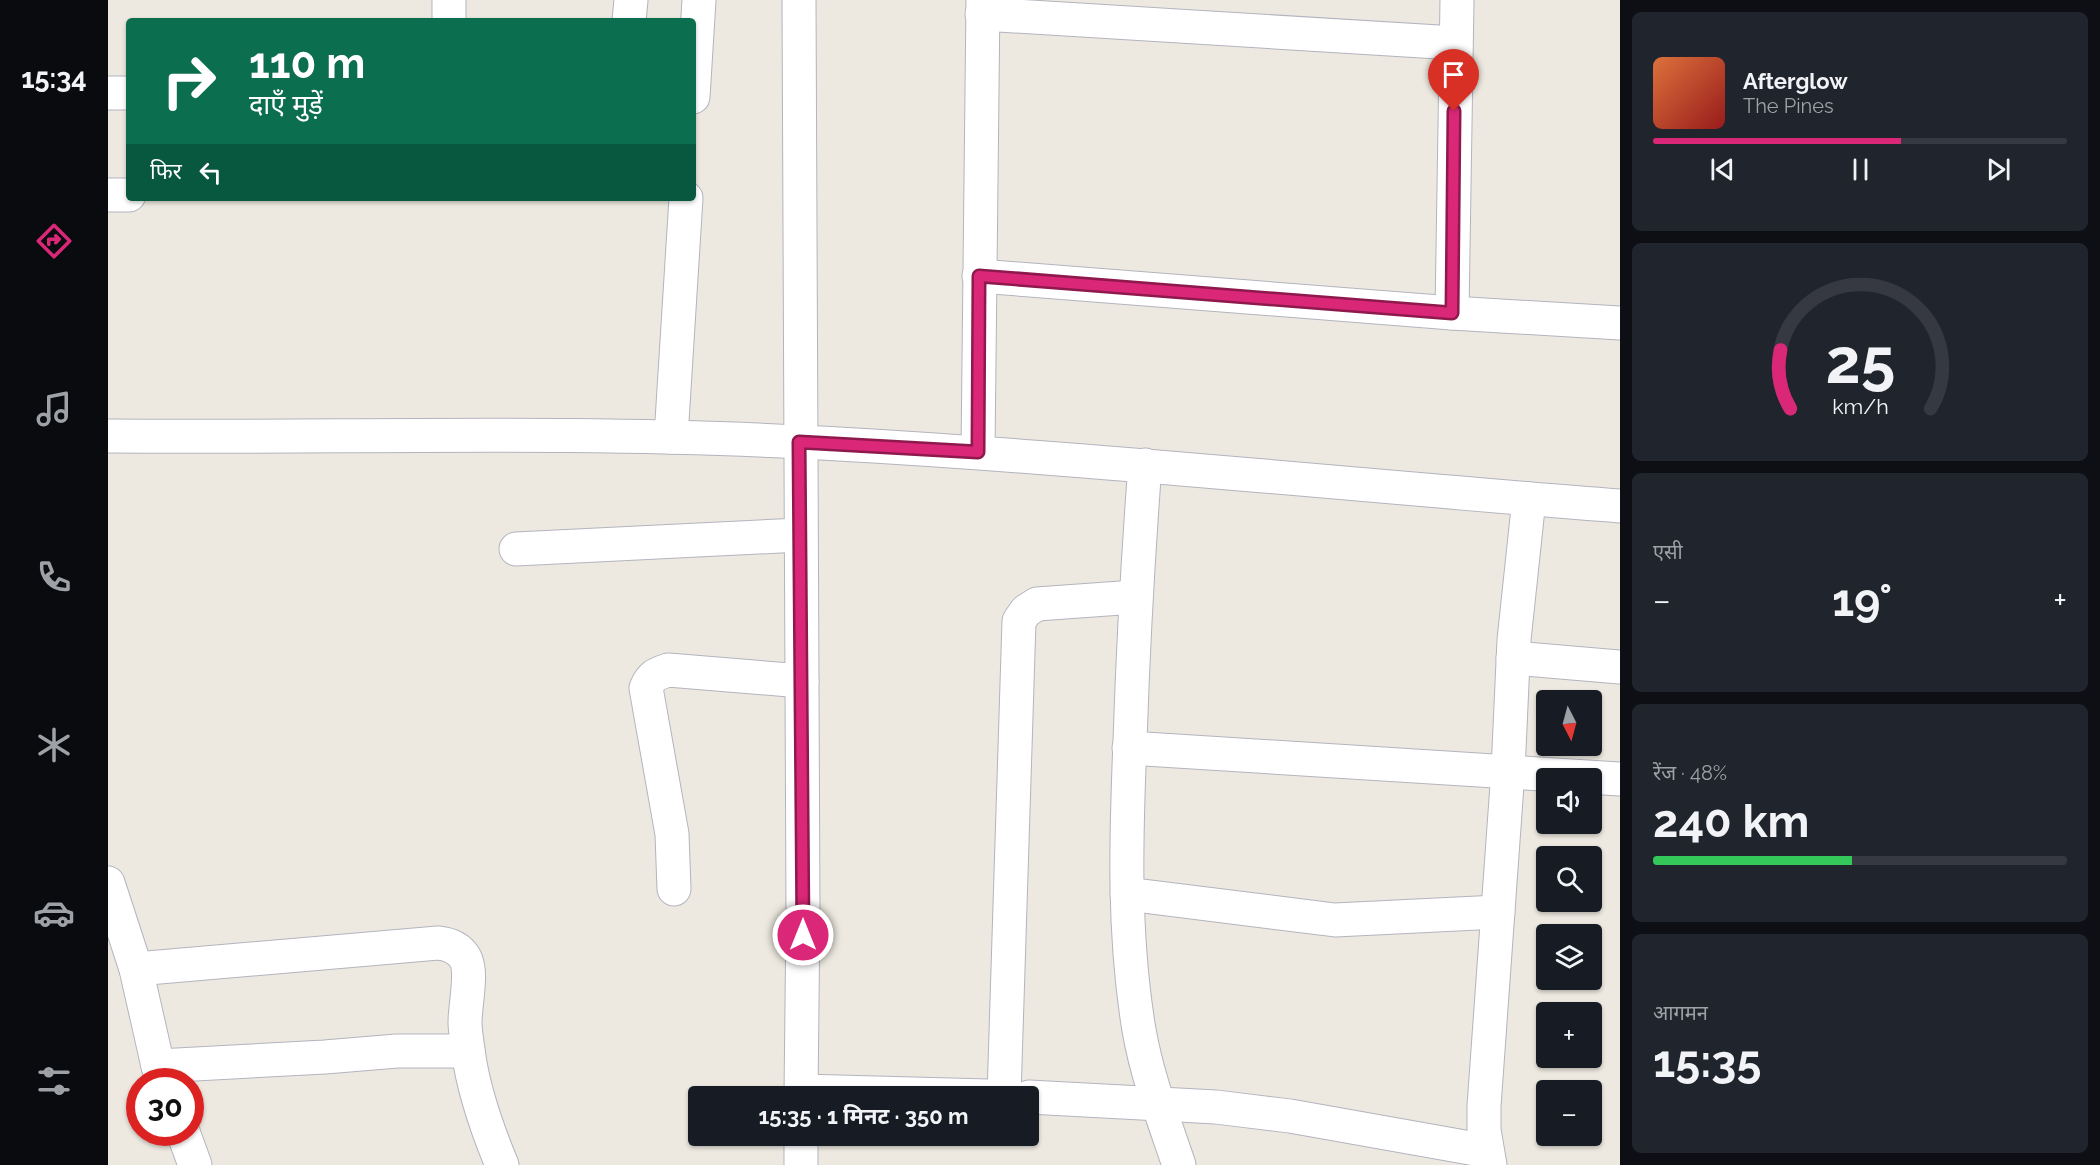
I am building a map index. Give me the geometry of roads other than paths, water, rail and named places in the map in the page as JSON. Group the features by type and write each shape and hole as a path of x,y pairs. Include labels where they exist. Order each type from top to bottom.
{"street":[{"path":"449,0 449,18"},
{"path":"629,18 631,0"},
{"path":"696,48 699,0"},
{"path":"799,0 801,1086"},
{"path":"1452,313 1457,0"},
{"path":"978,452 982,7 1455,43"},
{"path":"108,93 126,93"},
{"path":"108,195 126,195"},
{"path":"671,436 686,201"},
{"path":"979,276 1452,313 1620,323"},
{"path":"108,436 671,436 978,452 1620,506"},
{"path":"1145,465 1135,597 1129,748 1126,839 1127,929 1140,1033 1158,1102 1179,1165"},
{"path":"1039,1097 1158,1102 1290,1116 1488,1158 1484,1130 1484,1106 1508,771 1513,658 1529,499"},
{"path":"516,549 800,535"},
{"path":"1004,1086 1019,621 1026,611 1037,604 1135,597"},
{"path":"1513,658 1620,667"},
{"path":"674,889 672,834 646,688 650,678 668,670 802,681"},
{"path":"1129,748 1620,779"},
{"path":"108,883 136,969 160,1068"},
{"path":"1127,894 1335,920 1498,912"},
{"path":"136,969 448,944 465,957 468,968 465,1024 468,1051 481,1104 502,1165"},
{"path":"204,1070 397,1051 468,1051"},
{"path":"188,1146 195,1165"},
{"path":"801,1146 801,1165"}]}
